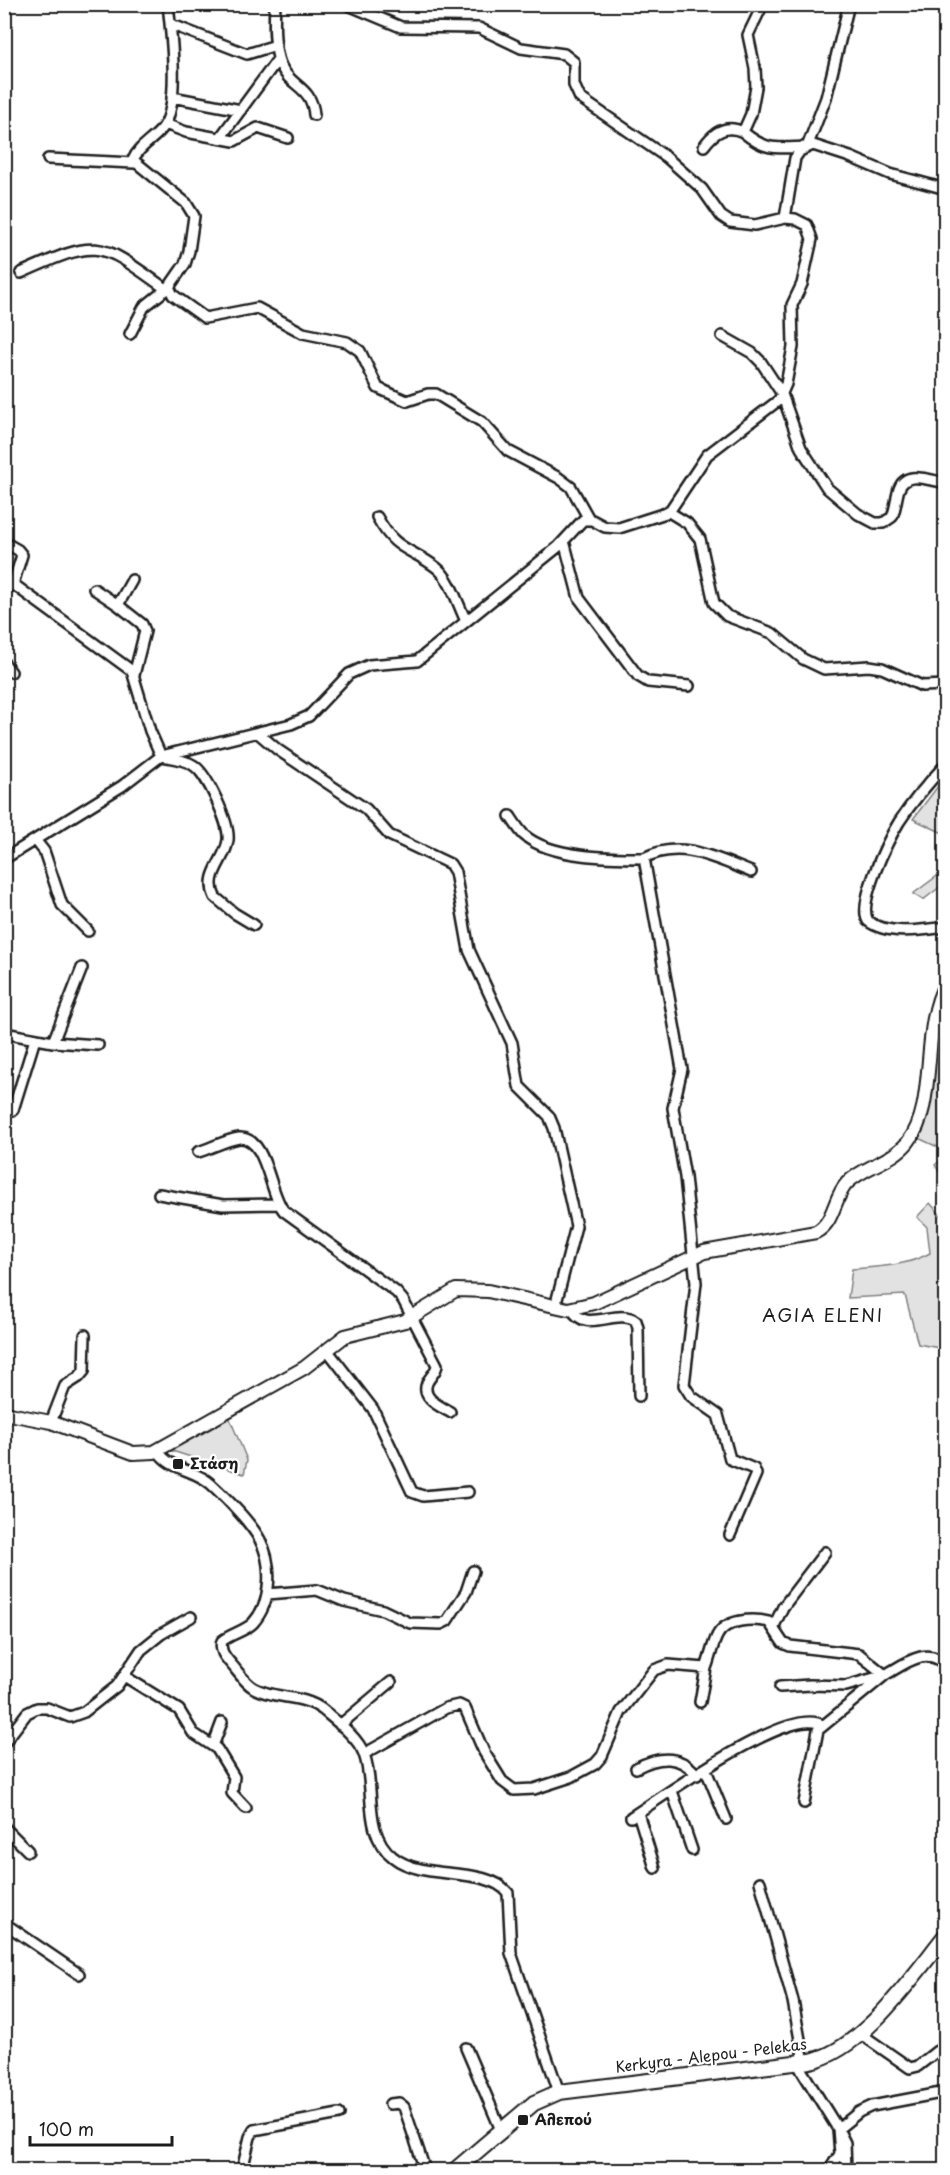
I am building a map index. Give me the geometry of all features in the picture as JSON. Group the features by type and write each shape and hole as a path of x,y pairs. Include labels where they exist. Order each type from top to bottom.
{"main road":[{"name":"Kerkyra - Alepou - Pelekas","path":"463,2168 501,2130 534,2103 559,2092 800,2063 834,2054 861,2034 945,1935"}],"street":[{"path":"134,163 136,153 165,124 172,97 168,4"},
{"path":"275,4 278,59 284,71 305,91 313,106 314,115"},
{"path":"21,273 76,249 107,250 168,288 172,295 205,318 257,308 303,333 347,342 360,351 378,388 407,401 436,394 482,422 508,451 559,478 571,488 589,519 605,527 619,528 669,512 707,455 769,408 782,394 793,347 792,305 802,284 812,239 807,225 785,219 754,225 738,225 721,216 702,189 666,157 580,98 574,89 574,62 568,56 521,48 479,28 401,27 346,4"},
{"path":"743,132 751,114 756,87 755,68 748,35 763,4"},
{"path":"785,219 793,163 797,154 807,147 826,98 849,4"},
{"path":"170,24 247,54 276,45"},
{"path":"220,138 278,59"},
{"path":"172,97 241,110"},
{"path":"165,124 237,141 258,128 288,138"},
{"path":"704,146 719,131 731,128 743,132 765,147 821,146 890,174 945,189"},
{"path":"48,159 134,163 186,203 194,216 185,264 168,288 144,307 130,334"},
{"path":"722,336 757,357 782,394 801,448 827,488 844,503 875,523 883,523 892,517 900,486 908,479 945,483"},
{"path":"669,512 687,523 700,539 714,603 727,616 772,633 803,659 824,669 869,666 882,668 922,686 945,686"},
{"path":"377,517 396,544 438,568 444,575 466,621"},
{"path":"4,859 122,786 161,756 291,724 309,716 349,674 369,665 417,662 564,541 580,522 589,519"},
{"path":"564,541 579,598 638,676 648,682 689,686"},
{"path":"4,542 18,550 21,555 9,587 33,596 134,675"},
{"path":"118,605 132,580"},
{"path":"94,589 142,624 146,631 134,675 150,731 161,756"},
{"path":"4,663 11,672"},
{"path":"258,733 278,750 366,810 389,835 450,864 454,872 469,950 512,1043 519,1086 549,1116 554,1128 574,1212 576,1226 573,1242 555,1307"},
{"path":"161,756 187,762 202,774 219,806 229,834 226,848 215,868 213,892 222,904 254,925"},
{"path":"945,764 900,822 868,891 864,910 868,921 879,927 918,930 945,927"},
{"path":"510,816 525,836 548,846 577,854 644,858 659,851 674,849 708,855 751,872"},
{"path":"36,841 44,851 62,905 88,931"},
{"path":"644,858 681,1057 680,1078 674,1095 673,1108 685,1177 695,1301 684,1385 691,1396 717,1413 730,1459 754,1469 756,1474 730,1535"},
{"path":"52,1042 82,968"},
{"path":"4,1413 51,1422 133,1453 158,1451 304,1368 349,1334 412,1318 447,1294 460,1289 488,1291 572,1309 594,1304 693,1257 726,1247 820,1230 829,1221 838,1197 848,1183 906,1144 920,1116 935,1010 945,983"},
{"path":"4,1033 52,1042 98,1045"},
{"path":"13,1110 35,1039"},
{"path":"198,1152 239,1138 254,1144 261,1153 278,1204 382,1280 403,1300 437,1365 426,1386 428,1395 434,1404 450,1412"},
{"path":"159,1194 223,1205 278,1204"},
{"path":"572,1309 576,1317 583,1321 626,1317 636,1321 639,1396"},
{"path":"51,1422 65,1386 84,1371 85,1335"},
{"path":"327,1351 373,1410 412,1492 423,1496 468,1492"},
{"path":"158,1451 170,1464 212,1484 255,1532 267,1563 267,1594 263,1609 251,1625 222,1641 223,1653 253,1687 313,1704 340,1725 364,1754 375,1825 379,1838 389,1854 396,1860 426,1871 488,1880 498,1884 508,1893 511,1953 559,2092"},
{"path":"774,1626 783,1607 825,1552"},
{"path":"267,1594 317,1590 338,1599 383,1610 410,1623 436,1624 444,1623 449,1618 468,1589 473,1571"},
{"path":"4,1743 21,1719 32,1709 41,1707 66,1716 80,1716 114,1689 141,1650 161,1634 191,1617"},
{"path":"700,1702 706,1668 717,1635 728,1625 762,1621 774,1626 781,1641 787,1645 859,1654 885,1675"},
{"path":"804,1803 815,1739 822,1725 885,1675 921,1656 934,1657 945,1666"},
{"path":"364,1754 446,1708 459,1705 465,1708 483,1752 505,1785 522,1791 541,1788 579,1774 599,1760 618,1717 654,1670 668,1665 706,1668"},
{"path":"780,1688 810,1684 846,1686 885,1675"},
{"path":"124,1676 179,1710 193,1733 213,1746 234,1777 232,1793 246,1808"},
{"path":"340,1725 391,1682"},
{"path":"213,1746 222,1722"},
{"path":"655,1868 634,1815 778,1728 807,1722 822,1725"},
{"path":"636,1768 659,1759 674,1759 686,1763 697,1775"},
{"path":"706,1770 726,1820"},
{"path":"672,1791 692,1850"},
{"path":"4,1827 28,1851"},
{"path":"760,1882 793,2001 800,2063 838,2129 844,2143 846,2170"},
{"path":"4,1923 79,1974"},
{"path":"861,2034 910,2068 918,2066 937,2050"},
{"path":"466,2048 501,2130"},
{"path":"838,2129 859,2112 872,2106 945,2092"},
{"path":"390,2103 399,2103 404,2107 425,2170"},
{"path":"242,2170 250,2137 254,2130 339,2114"},
{"path":"829,2170 840,2154 838,2129"}],"shaded area":[{"path":"945,777 945,834 913,819"},
{"path":"945,865 945,883 923,900 913,894 941,873"},
{"path":"945,1000 945,1181 935,1165 941,1160 942,1149 916,1137"},
{"path":"930,1203 945,1220 945,1349 918,1344 905,1295 848,1298 852,1269 902,1263 930,1253 927,1227 917,1217"},
{"path":"228,1414 247,1460 244,1474 169,1450"}],"place":[{"name":"Στάση","path":"178,1464"},
{"name":"Αλεπού","path":"523,2120"}],"district":[{"name":"AGIA ELENI","path":"823,1316"}]}
